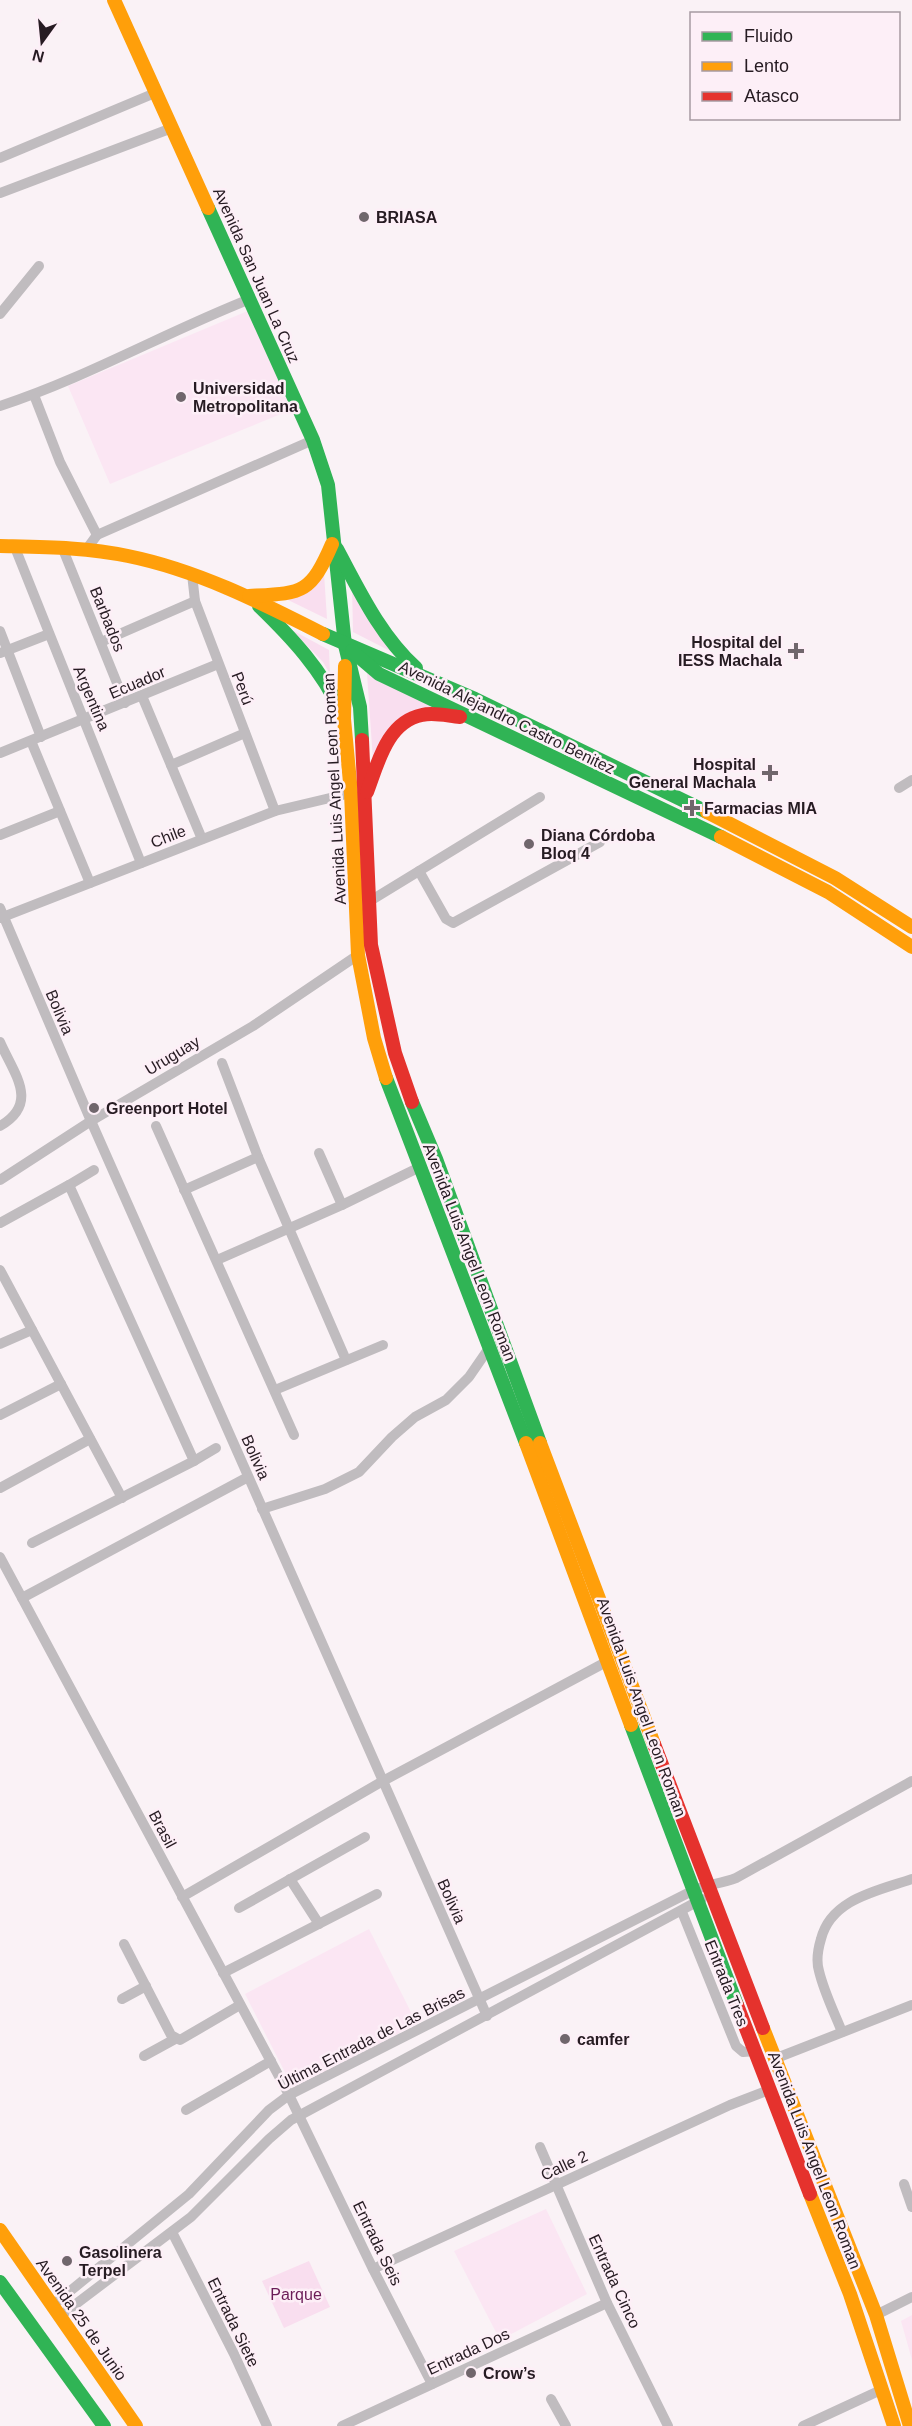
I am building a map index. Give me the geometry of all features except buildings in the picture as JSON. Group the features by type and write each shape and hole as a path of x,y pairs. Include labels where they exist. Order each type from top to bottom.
{"main road":[{"name":"Avenida San Juan La Cruz","path":"114,0 313,440 328,485 345,645"},
{"path":"249,596 294,593 303,590 313,583 333,542"},
{"path":"333,542 380,629 394,648 428,678"},
{"name":"Avenida Alejandro Castro Benitez","path":"7,545 63,547 128,556 192,574 249,596 345,645 428,678 773,845 835,878 912,927"},
{"path":"249,596 285,630 315,665 331,687 344,719"},
{"name":"Avenida Alejandro Castro Benitez","path":"345,645 379,674 764,857 828,892 912,947"},
{"name":"Avenida Luis Angel Leon Roman","path":"345,645 344,719 351,793 358,955 374,1038 385,1074 769,2090 850,2294 894,2426"},
{"name":"Avenida Luis Angel Leon Roman","path":"345,645 360,707 366,794 371,945 395,1053 534,1425 712,1888 774,2059 876,2315 910,2426"},
{"path":"366,794 381,753 393,731 408,718 424,715 469,717"},
{"path":"463,1280 475,1292 487,1323 493,1322 494,1316"},
{"path":"489,1348 503,1342"},
{"path":"497,1369 502,1363 506,1366 521,1406 534,1425"},
{"name":"Avenida 25 de Junio","path":"0,2230 136,2426"},
{"path":"0,2282 104,2426"}],"street":[{"path":"0,158 156,93"},
{"path":"0,193 172,128"},
{"path":"0,314 39,266"},
{"path":"0,406 34,395 250,299"},
{"path":"34,395 60,462 97,535"},
{"path":"86,550 97,535 313,440"},
{"name":"Argentina","path":"7,545 49,634 141,863"},
{"name":"Barbados","path":"63,547 125,703"},
{"name":"Perú","path":"192,574 195,601 275,811"},
{"path":"101,642 195,601"},
{"path":"0,631 3,652 60,811 90,883"},
{"path":"3,652 49,634"},
{"name":"Ecuador","path":"0,753 218,664"},
{"path":"142,696 202,839"},
{"path":"171,765 245,732"},
{"path":"898,788 912,780"},
{"name":"Chile","path":"1,915 275,811 351,793"},
{"path":"370,901 540,797"},
{"path":"0,835 60,811"},
{"path":"419,871 446,920 453,923 600,842"},
{"name":"Bolivia","path":"1,915 487,2016"},
{"name":"Uruguay","path":"0,1180 91,1121 253,1026 358,955"},
{"path":"0,1042 22,1095 22,1105 17,1114 0,1126"},
{"path":"222,1063 258,1157 346,1360"},
{"path":"156,1126 294,1435"},
{"path":"319,1152 342,1205"},
{"path":"183,1190 258,1157"},
{"path":"217,1260 342,1205 420,1167"},
{"path":"0,1223 94,1170"},
{"path":"69,1185 194,1461"},
{"path":"0,1270 122,1498"},
{"path":"0,1344 32,1330"},
{"path":"275,1390 383,1344"},
{"path":"262,1509 325,1489 359,1472 392,1437 415,1417 446,1400 469,1377 489,1348"},
{"path":"0,1415 61,1384"},
{"path":"0,1488 90,1439"},
{"path":"32,1544 216,1448"},
{"path":"22,1598 248,1477"},
{"name":"Brasil","path":"0,1557 298,2115"},
{"path":"182,1897 382,1781 608,1661"},
{"name":"Última Entrada de Las Brisas","path":"56,2311 189,2194 263,2116 289,2096 479,1999 736,1878 912,1781"},
{"path":"239,1908 365,1837"},
{"path":"290,1879 319,1924"},
{"path":"842,2032 818,1970 818,1949 824,1928 837,1911 853,1900 912,1879"},
{"path":"223,1972 377,1894"},
{"name":"Última Entrada de Las Brisas","path":"56,2311 191,2217 281,2127 298,2115 682,1912 696,1896"},
{"name":"Entrada Tres","path":"682,1912 736,2046 743,2052 755,2050"},
{"path":"124,1944 175,2039"},
{"path":"122,1999 146,1986"},
{"path":"144,2056 175,2039 180,2040 240,2005"},
{"path":"774,2059 912,2005"},
{"path":"186,2110 271,2061"},
{"name":"Calle 2","path":"373,2269 730,2105 769,2090"},
{"name":"Entrada Seis","path":"298,2115 432,2384"},
{"name":"Entrada Cinco","path":"540,2147 608,2303 668,2426"},
{"path":"904,2184 912,2207"},
{"name":"Entrada Siete","path":"172,2232 234,2354 267,2426"},
{"path":"876,2315 912,2297"},
{"name":"Entrada Dos","path":"342,2426 608,2303"},
{"path":"802,2426 882,2389"},
{"path":"551,2399 566,2426"}],"shaded area":[{"name":"Universidad Metropolitana","path":"250,310 293,409 110,484 68,386"},
{"path":"369,1929 417,2024 293,2088 245,1994"},
{"path":"546,2209 587,2294 500,2340 454,2251"},
{"path":"912,2315 912,2360 901,2321"}],"green space":[{"path":"324,573 327,619 282,597"},
{"path":"352,585 396,654 353,632"},
{"path":"292,630 329,650 330,674 323,662"},
{"path":"367,673 443,709 423,712 373,761"},
{"name":"Parque","path":"309,2261 330,2307 284,2328 262,2281"}],"traffic: fast":[{"path":"208,208 313,440 328,485 345,645 360,707 362,740"},
{"path":"337,549 381,627 416,668"},
{"path":"259,606 305,655 325,682 341,712"},
{"path":"323,634 475,699 707,812"},
{"path":"352,651 379,674 721,837"},
{"path":"386,1078 526,1443"},
{"path":"412,1102 436,1159 540,1443"},
{"path":"631,1725 737,2005"},
{"path":"0,2282 104,2426"}],"traffic: slow":[{"path":"114,0 208,208"},
{"path":"249,596 281,594 302,588 317,573 332,544"},
{"path":"0,546 96,551 154,562 228,588 323,634"},
{"path":"345,666 344,719 351,793 358,955 374,1038 386,1078"},
{"path":"707,812 835,878 912,927"},
{"path":"721,837 828,892 912,947"},
{"path":"526,1443 631,1725"},
{"path":"540,1443 654,1744"},
{"path":"763,2028 876,2315 910,2426"},
{"path":"810,2194 850,2294 894,2426"},
{"path":"0,2230 136,2426"}],"traffic: jam":[{"path":"367,792 380,757 392,735 400,726 410,719 427,714 460,717"},
{"path":"362,740 371,945 395,1053 412,1102"},
{"path":"654,1744 763,2028"},
{"path":"737,2005 810,2194"}],"place":[{"name":"BRIASA","path":"364,217"},
{"name":"Universidad Metropolitana","path":"181,397"},
{"name":"Hospital del IESS Machala","path":"796,651"},
{"name":"Hospital General Machala","path":"770,773"},
{"name":"Farmacias MIA","path":"692,808"},
{"name":"Diana Córdoba Bloq 4","path":"529,844"},
{"name":"Greenport Hotel","path":"94,1108"},
{"name":"camfer","path":"565,2039"},
{"name":"Gasolinera Terpel","path":"67,2261"},
{"name":"Crow’s","path":"471,2373"}]}
